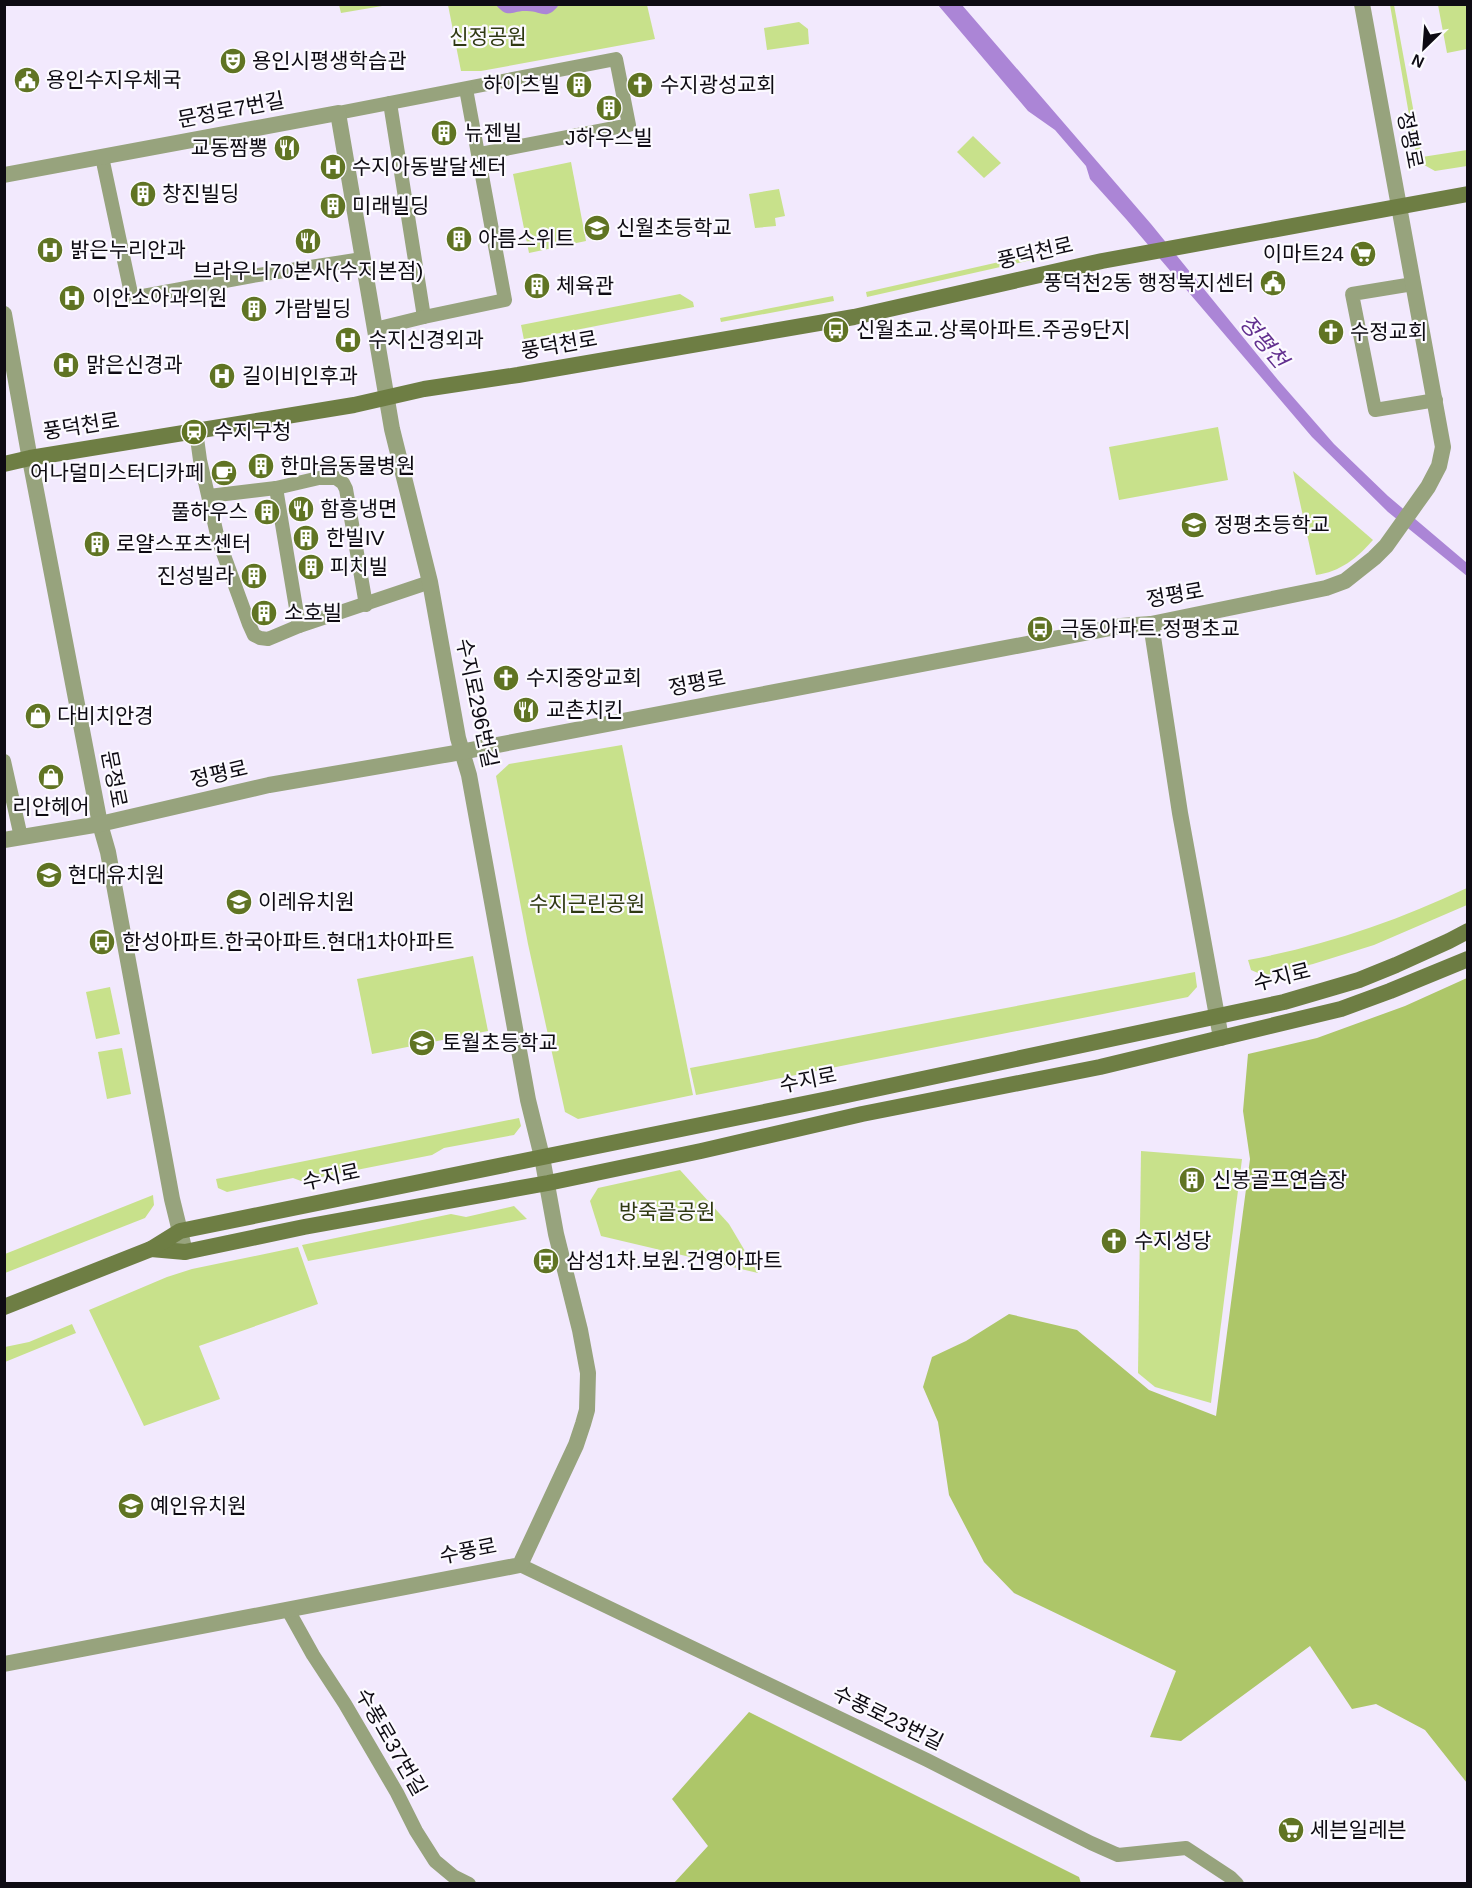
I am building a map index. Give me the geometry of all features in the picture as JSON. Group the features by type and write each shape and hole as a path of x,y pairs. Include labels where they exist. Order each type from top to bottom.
{"main road":[{"path":"1400,206 1467,194"},
{"name":"풍덕천로","path":"4,464 354,405 424,389 854,317 1120,258 1400,206"},
{"name":"수지로","path":"4,1307 151,1249 180,1231 1033,1056 1284,1002 1359,980 1467,931"},
{"name":"수지로","path":"151,1249 185,1252 304,1227 548,1183 701,1152 862,1114 1100,1067 1341,1009 1467,959"}],"street":[{"name":"정평로","path":"13,839 100,824 269,785 462,751 1121,626 1151,624 1336,585 1360,570 1386,546 1418,503 1435,475 1443,447 1362,4"},
{"name":"문정로7번길","path":"4,176 616,59 629,124 479,154"},
{"path":"375,329 424,316 505,300 466,89"},
{"path":"390,103 424,316"},
{"name":"수지로296번길","path":"338,113 392,429 430,582 462,751 469,775 528,1100 542,1157"},
{"path":"102,157 132,298 363,258"},
{"path":"1413,284 1352,294 1375,410 1436,400"},
{"name":"문정로","path":"4,314 100,824 108,852 185,1252"},
{"path":"196,431 200,460 218,539 254,635 260,639 268,639 299,626 430,582"},
{"path":"209,496 276,488 319,478 336,478 343,483 346,489 366,605"},
{"path":"276,488 299,626"},
{"path":"1151,624 1180,813 1221,1038"},
{"path":"4,761 13,839"},
{"name":"수풍로","path":"4,1664 520,1565 576,1444 587,1410 588,1373 556,1234 542,1157"},
{"name":"수풍로23번길","path":"520,1565 927,1760 1091,1843 1118,1855 1186,1848 1237,1884"},
{"name":"수풍로37번길","path":"288,1610 435,1861 453,1876 469,1884"}],"green space":[{"path":"339,4 388,5 341,13"},
{"name":"신정공원","path":"448,5 647,5 655,39 481,71 461,71"},
{"path":"1390,5 1394,5 1422,157 1467,150 1467,166 1435,171 1417,161"},
{"path":"1438,5 1467,5 1467,49 1447,53"},
{"path":"799,22 808,29 809,44 767,50 764,28"},
{"path":"973,136 1001,163 984,178 957,152"},
{"path":"571,162 586,241 529,253 513,174"},
{"path":"779,189 785,216 775,218 776,226 755,228 749,194"},
{"path":"1030,255 1031,260 867,297 866,292"},
{"path":"680,294 693,302 694,307 524,340 521,325"},
{"path":"833,296 834,301 721,322 720,318"},
{"path":"1218,427 1228,480 1119,500 1109,447"},
{"path":"1293,471 1373,540 1361,553 1333,571 1316,575"},
{"name":"수지근린공원","path":"622,745 693,1095 578,1119 565,1112 528,944 496,776 509,764"},
{"path":"1467,888 1467,905 1374,945 1265,976 1251,970 1248,960 1360,931"},
{"path":"473,956 488,1031 372,1054 357,979"},
{"path":"1195,972 1197,987 1188,997 696,1095 690,1068"},
{"path":"1467,978 1467,1783 1425,1730 1376,1704 1352,1709 1310,1646 1181,1741 1150,1737 1176,1671 1014,1593 984,1562 949,1495 938,1422 923,1387 932,1357 966,1341 1009,1314 1077,1330 1149,1390 1216,1416 1250,1159 1243,1111 1248,1054 1317,1038 1405,1006"},
{"path":"110,987 120,1034 96,1039 86,992"},
{"path":"122,1048 131,1094 107,1099 98,1052"},
{"path":"519,1118 521,1126 514,1135 444,1148 432,1155 301,1181 293,1178 227,1192 218,1188 216,1179"},
{"name":"신봉골프연습장","path":"1141,1151 1242,1159 1211,1403 1155,1387 1138,1373"},
{"name":"방죽골공원","path":"680,1170 729,1224 758,1273 601,1236 590,1201 598,1188"},
{"path":"153,1195 154,1205 145,1218 5,1273 5,1254"},
{"path":"514,1206 527,1219 308,1261 302,1245 451,1214 466,1217"},
{"path":"298,1247 318,1304 199,1346 220,1399 144,1426 89,1310 167,1277 192,1269"},
{"path":"72,1324 76,1333 5,1362 5,1347 29,1342"},
{"path":"749,1712 1079,1877 1081,1883 674,1883 708,1846 672,1799"}],"shaded area":[{"path":"557,4 554,11 547,14 532,11 507,13 496,5"},
{"name":"정평천","path":"938,5 962,5 1151,224 1278,380 1334,444 1388,496 1467,563 1467,576 1388,512 1312,437 1090,179 1086,166 1055,130 1028,111"}],"place":[{"name":"용인시평생학습관","path":"233,61"},
{"name":"용인수지우체국","path":"27,80"},
{"name":"하이츠빌","path":"579,85"},
{"name":"수지광성교회","path":"640,85"},
{"name":"J하우스빌","path":"609,108"},
{"name":"뉴젠빌","path":"444,133"},
{"name":"교동짬뽕","path":"287,148"},
{"name":"수지아동발달센터","path":"333,167"},
{"name":"창진빌딩","path":"143,194"},
{"name":"미래빌딩","path":"333,206"},
{"name":"신월초등학교","path":"597,228"},
{"name":"아름스위트","path":"459,239"},
{"name":"브라우니70본사(수지본점)","path":"308,241"},
{"name":"밝은누리안과","path":"50,250"},
{"name":"이마트24","path":"1363,254"},
{"name":"풍덕천2동 행정복지센터","path":"1273,283"},
{"name":"체육관","path":"537,286"},
{"name":"이안소아과의원","path":"72,298"},
{"name":"가람빌딩","path":"254,309"},
{"name":"신월초교.상록아파트.주공9단지","path":"836,330"},
{"name":"수정교회","path":"1331,332"},
{"name":"수지신경외과","path":"348,340"},
{"name":"맑은신경과","path":"66,365"},
{"name":"길이비인후과","path":"222,376"},
{"name":"수지구청","path":"194,432"},
{"name":"한마음동물병원","path":"261,466"},
{"name":"어나덜미스터디카페","path":"224,473"},
{"name":"함흥냉면","path":"301,509"},
{"name":"풀하우스","path":"267,512"},
{"name":"정평초등학교","path":"1194,525"},
{"name":"한빌IV","path":"306,538"},
{"name":"로얄스포츠센터","path":"97,544"},
{"name":"피치빌","path":"311,567"},
{"name":"진성빌라","path":"254,576"},
{"name":"소호빌","path":"264,613"},
{"name":"극동아파트.정평초교","path":"1040,629"},
{"name":"수지중앙교회","path":"506,678"},
{"name":"교촌치킨","path":"526,710"},
{"name":"다비치안경","path":"38,716"},
{"name":"리안헤어","path":"51,777"},
{"name":"현대유치원","path":"49,875"},
{"name":"이레유치원","path":"239,902"},
{"name":"한성아파트.한국아파트.현대1차아파트","path":"102,942"},
{"name":"토월초등학교","path":"422,1043"},
{"name":"신봉골프연습장","path":"1192,1180"},
{"name":"수지성당","path":"1114,1241"},
{"name":"삼성1차.보원.건영아파트","path":"546,1261"},
{"name":"예인유치원","path":"131,1506"},
{"name":"세븐일레븐","path":"1291,1830"}]}
